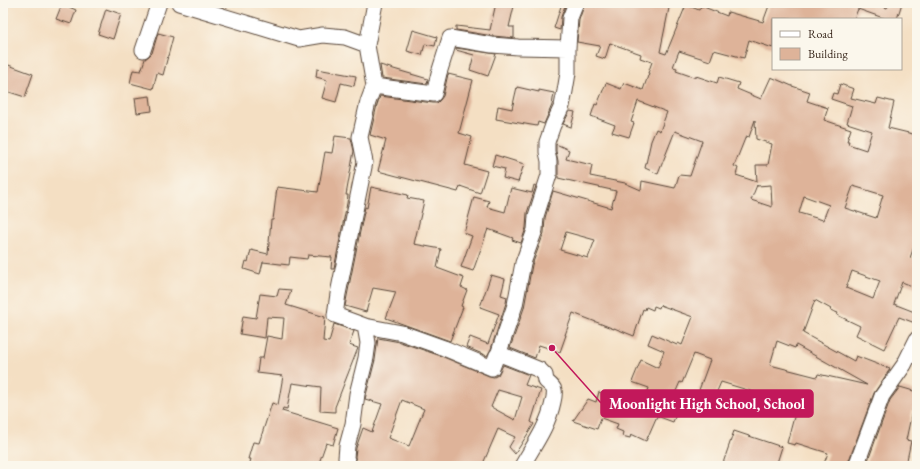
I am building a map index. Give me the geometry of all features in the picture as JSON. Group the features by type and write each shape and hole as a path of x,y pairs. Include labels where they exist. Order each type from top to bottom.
{"street":[{"path":"143,50 159,3"},
{"path":"179,3 299,39 323,35 345,36 367,45"},
{"path":"375,3 367,45 374,86 368,102 360,137 365,162 335,315 365,326 402,333 444,348 492,368 515,305 523,263 535,230 536,216 549,175 547,142 562,106 568,73 570,18 576,3"},
{"path":"374,86 434,94 450,38 511,47 568,48"},
{"path":"350,466 346,458 347,446 354,424 357,394 366,358 368,343 365,326"},
{"path":"856,466 882,396 904,365 917,339"},
{"path":"498,355 500,354 540,370 545,375 546,381 553,386 555,391 551,413 543,431 522,466"}],"building":[{"path":"496,3 514,6 509,27 514,27 514,38 456,30 456,26 490,30"},
{"path":"562,3 566,3 561,17 560,30 554,28"},
{"path":"585,3 670,3 660,52 666,54 686,5 699,10 701,6 727,16 728,12 763,22 770,3 875,3 887,8 890,3 902,3 897,18 883,18 858,9 854,18 772,18 772,48 749,40 744,58 714,50 710,61 679,51 673,67 677,68 676,71 696,78 696,76 717,83 719,77 739,83 737,89 761,99 771,77 810,92 807,101 828,108 824,120 851,129 847,141 849,141 848,144 866,150 872,131 847,123 852,106 831,99 833,93 837,94 840,84 854,89 851,98 876,104 878,98 894,102 888,128 917,135 917,238 910,258 917,260 917,288 902,282 894,304 917,313 915,323 899,317 884,349 856,335 860,326 837,315 838,313 830,310 831,309 815,300 803,333 854,361 856,356 890,369 874,393 847,466 823,466 828,453 796,443 795,445 787,443 797,406 764,397 764,395 721,382 715,396 699,390 710,360 694,354 682,383 680,382 673,398 679,400 677,412 673,422 657,416 646,441 631,434 630,438 622,436 623,432 616,429 618,424 601,418 597,429 573,421 588,399 596,402 599,392 642,408 649,388 632,382 641,360 658,368 664,351 648,344 652,334 677,345 678,343 682,345 693,317 660,305 659,308 654,306 653,310 646,307 645,310 643,309 634,336 573,313 560,352 539,345 535,358 510,348 524,308 532,265 544,233 545,218 553,191 611,208 616,191 558,178 556,144 569,150 566,159 592,165 590,176 625,183 641,190 642,181 675,188 679,175 690,176 702,141 675,131 658,174 645,168 651,141 656,129 660,131 667,112 638,101 631,122 634,123 629,137 612,132 615,125 591,116 595,104 597,105 606,83 621,89 624,83 643,90 652,62 640,58 641,54 610,43 605,59 596,56 600,46 577,42 579,20","holes":["755,120 756,139 772,144 768,165 756,165 757,182 736,175 738,168 734,166 746,136 749,137","757,185 771,185 772,207 751,200","853,186 883,195 876,218 845,208","804,196 829,205 823,220 799,213","566,232 595,240 588,258 560,250","852,271 880,281 873,299 846,288","777,341 795,348 796,345 867,385 818,374 817,377 770,365"]},
{"path":"62,4 76,10 71,24 56,19"},
{"path":"106,9 121,14 113,39 98,34"},
{"path":"413,30 437,37 435,46 425,44 422,55 407,51"},
{"path":"158,33 173,37 163,75 157,73 153,89 130,83 133,70 141,71 145,59 152,53"},
{"path":"456,48 496,54 488,76 470,70 474,55 456,50"},
{"path":"3,63 33,74 25,97 3,90"},
{"path":"380,65 428,79 427,84 382,78"},
{"path":"317,69 356,76 354,86 341,83 336,102 322,98 327,80 316,77"},
{"path":"448,74 473,80 459,133 472,137 465,165 487,171 480,193 460,186 458,192 378,171 386,140 370,135 380,96 437,103 443,96"},
{"path":"517,87 539,92 539,90 554,93 552,105 544,124 538,122 537,126 496,119 498,106 512,109"},
{"path":"150,96 152,111 137,113 135,98"},
{"path":"570,111 575,112 571,127 563,124"},
{"path":"335,136 351,138 354,151 346,195 348,195 347,203 334,269 331,269 332,257 308,255 307,259 290,257 289,265 263,262 260,274 244,269 246,261 248,262 251,250 268,254 271,220 273,220 277,187 318,192 325,152 332,153"},
{"path":"495,155 524,164 518,182 503,178 505,169 492,166"},
{"path":"534,185 536,186 527,213 526,228 521,243 512,240 513,238 488,229 473,271 461,267 472,236 464,233 474,197 489,201 487,207 505,212 511,188 532,193"},
{"path":"371,187 408,195 407,198 424,201 414,244 441,249 437,268 464,278 461,287 467,290 461,306 463,307 450,341 386,318 396,292 373,288 366,312 345,306 365,207 367,208"},
{"path":"491,275 505,279 501,295 507,297 491,349 487,356 466,347 470,337 488,344 499,314 480,307"},
{"path":"279,289 291,290 286,305 325,317 323,341 329,342 334,324 354,331 349,345 358,348 335,407 335,412 320,411 321,387 292,383 287,409 283,408 282,411 338,428 333,445 326,443 318,466 249,466 251,459 248,459 253,442 259,443 272,403 278,405 283,376 257,373 259,358 263,358 267,336 282,339 284,318 267,317 265,338 240,334 243,316 256,318 260,294 277,296"},
{"path":"378,338 400,342 441,356 489,376 494,377 498,375 503,365 529,375 525,385 541,390 531,422 534,424 515,454 509,447 515,437 498,429 482,466 360,466 358,465 355,457 356,448 363,428 372,432 382,404 365,399 375,360","holes":["498,390 522,397 515,420 491,407","402,400 424,409 409,446 388,438"]},
{"path":"900,387 917,392 917,408 913,407 906,440 911,441 907,460 903,466 866,466 890,400"},
{"path":"734,431 782,447 776,466 722,466"}],"place":[{"name":"Moonlight High School, School","path":"552,348"}]}
